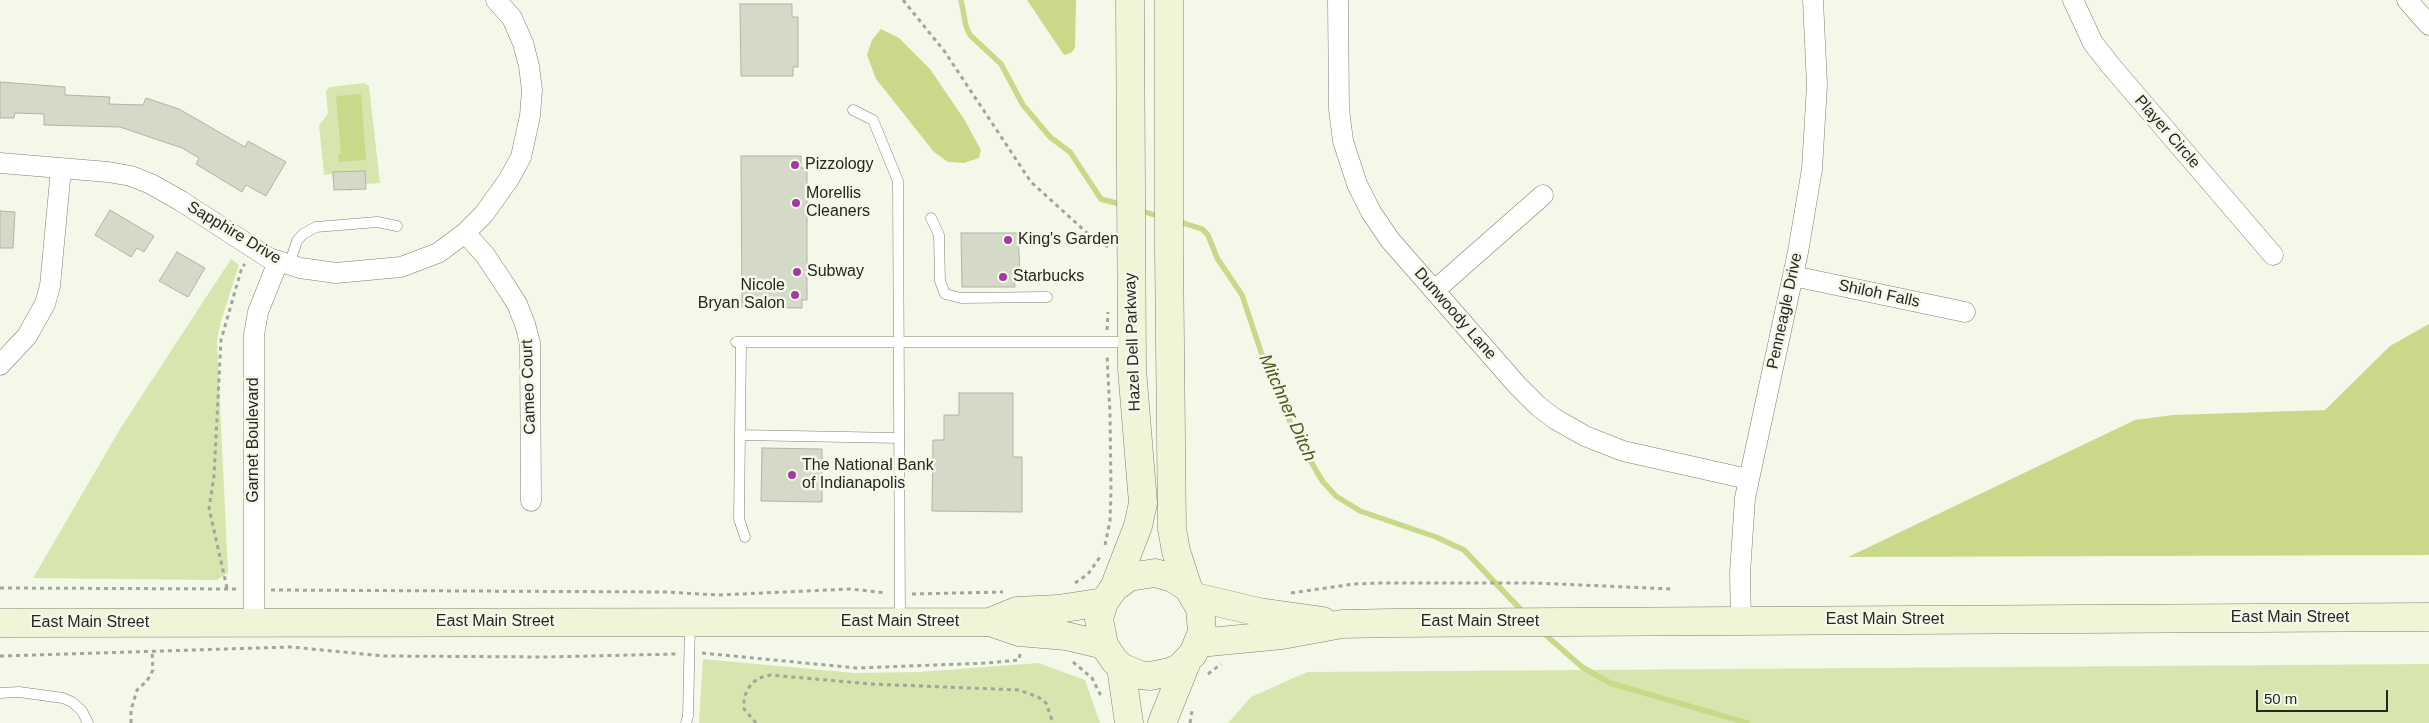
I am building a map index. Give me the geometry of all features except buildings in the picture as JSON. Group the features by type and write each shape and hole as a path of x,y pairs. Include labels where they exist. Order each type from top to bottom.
{"main road":[{"name":"Hazel Dell Parkway","path":"1109,595 1138,526 1143,504 1132,342 1121,243 1130,183 1130,0"},
{"path":"1162,723 1196,662 1202,620 1176,551 1172,529 1169,0"},
{"path":"1192,593 1173,578 1156,573 1129,577 1109,595 1099,620 1104,646 1121,667 1140,675 1150,676 1170,672 1196,662"},
{"name":"East Main Street","path":"1192,593 1251,610 1342,624 2429,618"},
{"name":"East Main Street","path":"990,622 1017,611 1058,608 1109,595"},
{"name":"East Main Street","path":"0,623 990,622 1019,632 1066,636 1104,646"},
{"name":"East Main Street","path":"1196,662 1282,635 1342,624"},
{"path":"1121,667 1129,723"}],"street":[{"name":"Sapphire Drive","path":"0,163 108,172 131,176 151,184 258,251 283,264 318,272 336,273 401,267 438,253 464,233 484,214 509,179 521,156 530,116 532,90 529,66 523,43 512,18 496,0"},
{"name":"Dunwoody Lane","path":"1338,0 1339,109 1348,161 1370,212 1390,240 1526,395 1538,406 1570,428 1605,445 1623,451 1748,479"},
{"name":"Penneagle Drive","path":"1740,621 1740,564 1748,479 1794,276 1810,187 1815,136 1816,72 1813,0"},
{"name":"Player Circle","path":"2073,0 2093,43 2110,66 2273,256"},
{"path":"2407,0 2427,18"},
{"path":"0,365 27,336 45,304 50,286 61,169"},
{"path":"1435,290 1543,195"},
{"name":"Cameo Court","path":"464,233 485,256 517,304 530,343 531,501"},
{"name":"Garnet Boulevard","path":"254,622 254,335 258,312 283,264"},
{"name":"Shiloh Falls","path":"1794,276 1965,312"}],"lane":[{"path":"853,110 873,120 898,181 900,622"},
{"path":"931,218 939,235 940,281 945,294 961,298 1047,297"},
{"path":"283,264 303,234 316,227 377,222 397,226"},
{"path":"746,537 739,519 739,342 1132,342"},
{"path":"740,435 900,438"},
{"path":"686,723 688,716 690,621"},
{"path":"0,693 19,692 63,698 72,702 82,711 88,723"}],"path":[{"path":"903,0 941,46 1031,182 1096,241 1121,243"},
{"path":"227,588 209,508 214,476 221,340 242,267 258,251"},
{"path":"1070,585 1088,574 1100,558 1110,521 1110,414 1107,366"},
{"path":"1283,594 1354,584 1536,583 1672,589"},
{"path":"0,588 655,592 718,595 862,589 900,593 964,594 995,591 1009,593"},
{"path":"0,656 290,647 384,656 546,657 703,653 858,668 894,668 1019,660 1020,651 1030,652"},
{"path":"131,723 131,710 137,690 147,681 153,670 152,651"},
{"path":"1069,660 1092,678 1105,705"},
{"path":"1196,662 1212,669 1229,661"},
{"path":"756,723 744,709 744,697 751,684 759,678 770,675 871,684 1019,690 1033,695 1046,703 1053,723"},
{"path":"1190,723 1194,704"}],"shaded area":[{"path":"1027,0 1076,0 1075,48 1071,53 1064,55"},
{"path":"881,29 899,38 930,69 964,119 981,150 979,158 964,163 948,162 934,152 876,79 867,55 872,40"},
{"path":"364,83 369,86 380,183 366,184 366,188 348,191 348,186 334,187 332,174 324,175 319,125 328,114 326,91 330,87"},
{"path":"361,94 366,160 339,162 338,154 341,154 336,96"},
{"path":"231,259 239,265 221,321 217,341 228,573 217,580 33,578 120,429"},
{"path":"2429,324 2429,555 1848,557 2135,420 2173,415 2325,410 2390,346"},
{"path":"703,659 855,673 919,672 1039,663 1085,680 1100,723 699,723"},
{"path":"2429,664 2429,723 1228,723 1251,697 1307,672"}],"waterway":[{"name":"Mitchner Ditch","path":"961,0 966,26 970,35 1001,64 1023,105 1050,137 1070,152 1101,199 1123,205"},
{"name":"Mitchner Ditch","path":"1139,210 1161,217"},
{"name":"Mitchner Ditch","path":"1177,221 1202,229 1208,235 1217,258 1242,295 1270,379 1301,445 1323,482 1336,496 1360,511 1436,537 1464,550 1525,614"},
{"name":"Mitchner Ditch","path":"1540,630 1582,667 1610,683 1747,723"}],"place":[{"name":"Pizzology","path":"795,165"},
{"name":"Morellis Cleaners","path":"796,203"},
{"name":"King's Garden","path":"1008,240"},
{"name":"Subway","path":"797,272"},
{"name":"Starbucks","path":"1003,277"},
{"name":"Nicole Bryan Salon","path":"795,295"},
{"name":"The National Bank of Indianapolis","path":"792,475"}]}
